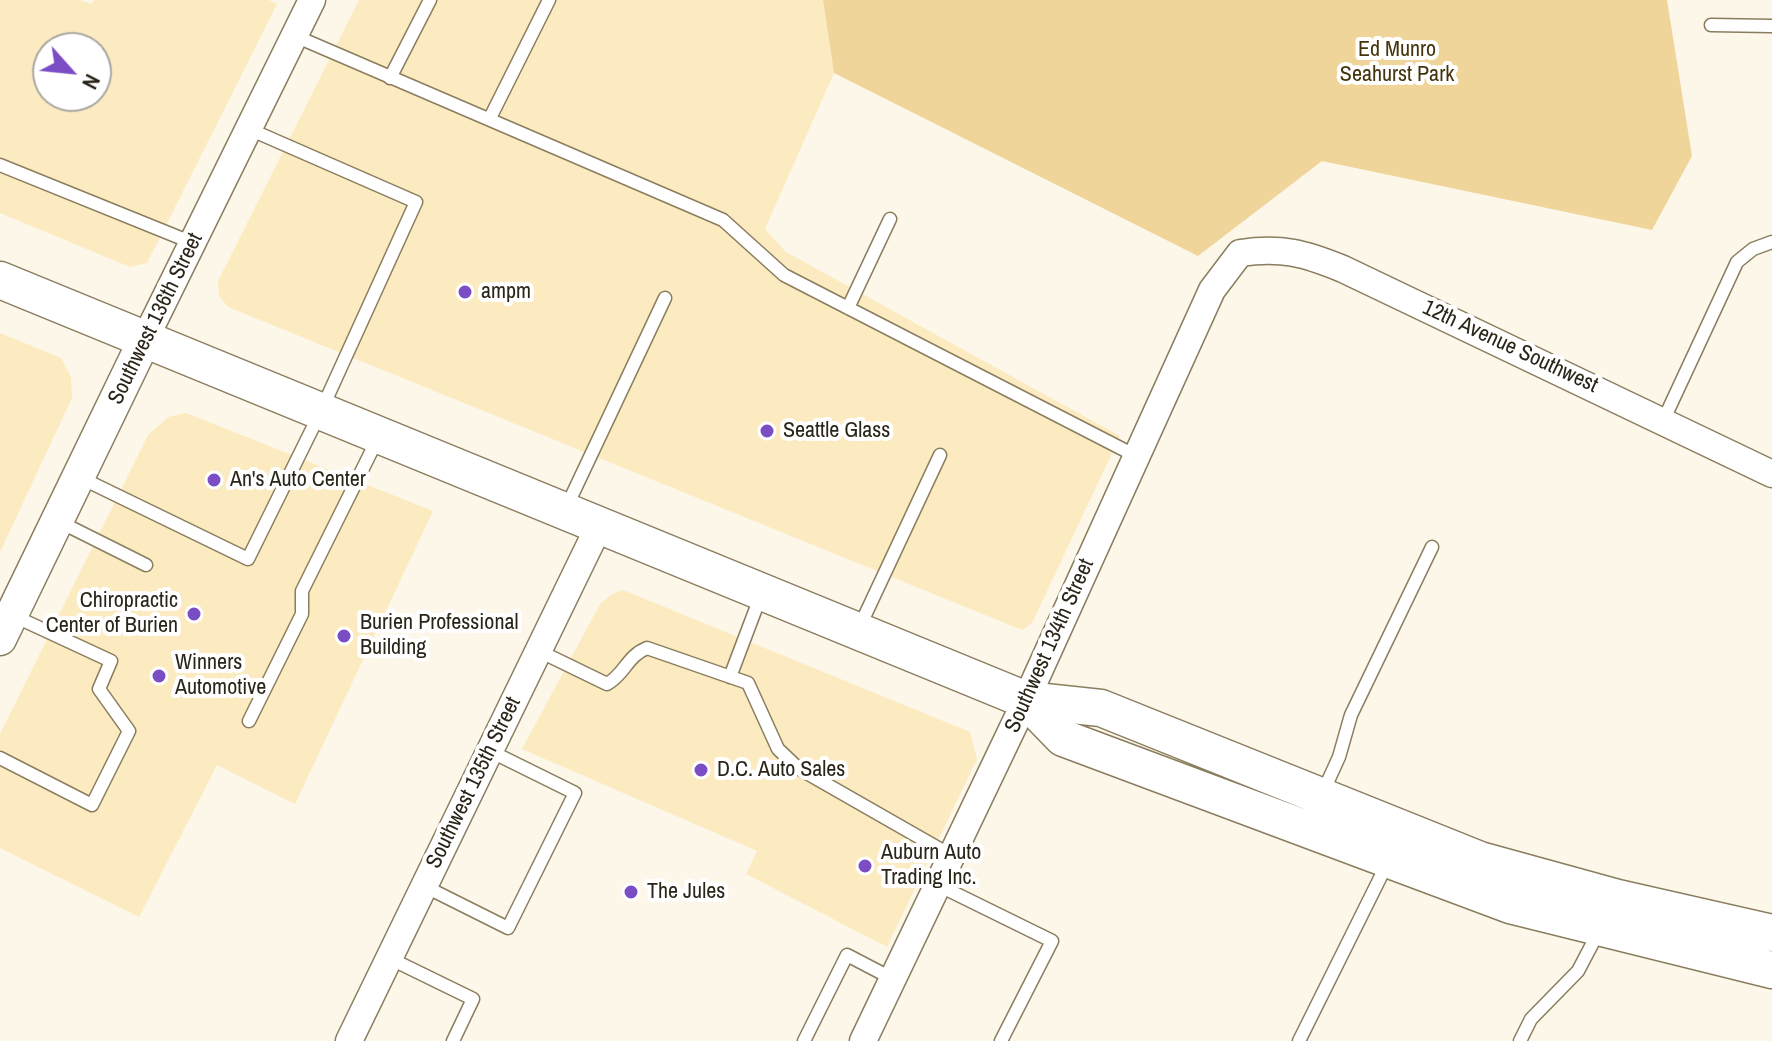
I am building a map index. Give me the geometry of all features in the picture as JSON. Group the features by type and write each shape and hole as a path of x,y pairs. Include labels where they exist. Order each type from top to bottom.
{"main road":[{"path":"0,280 1026,700 1101,708 1480,860 1602,894 1772,933"},
{"path":"1026,700 1063,738 1388,861 1510,905 1772,970"}],"street":[{"name":"Southwest 136th Street","path":"4,629 312,0"},
{"name":"12th Avenue Southwest","path":"1240,253 1273,248 1308,255 1664,419 1772,474"},
{"name":"Southwest 134th Street","path":"863,1041 1026,700 1212,290 1240,253"},
{"name":"Southwest 135th Street","path":"355,1039 389,958 599,526"}],"lane":[{"path":"390,78 430,0"},
{"path":"490,118 549,0"},
{"path":"1711,25 1772,26"},
{"path":"295,36 723,220 784,275 1136,456"},
{"path":"79,477 248,559 321,411 416,202 249,129"},
{"path":"0,165 193,243"},
{"path":"848,308 890,219"},
{"path":"1664,419 1737,262 1753,249 1772,242"},
{"path":"564,511 665,298"},
{"path":"249,721 302,614 302,591 379,436"},
{"path":"857,631 940,455"},
{"path":"58,521 146,565"},
{"path":"1321,798 1339,757 1351,715 1432,547"},
{"path":"730,677 762,592"},
{"path":"0,758 92,805 129,731 99,689 111,661 4,629"},
{"path":"539,651 607,684 619,677 632,654 647,648 748,683 778,749 798,768 952,856"},
{"path":"424,886 508,928 575,793 490,751"},
{"path":"1299,1041 1388,861"},
{"path":"938,885 1052,941 1001,1041"},
{"path":"1520,1041 1531,1019 1578,971 1600,928"},
{"path":"804,1041 847,955 893,979"},
{"path":"389,958 473,999 453,1041"}],"shaded area":[{"path":"0,0 80,0 91,4 94,0 269,0 277,4 147,263 130,267 0,213"},
{"path":"359,0 823,0 834,73 765,229 786,252 1120,436 1032,623 1022,630 228,307 219,296 218,281"},
{"path":"0,333 61,358 71,377 72,398 0,552"},
{"path":"186,413 433,511 295,804 217,765 139,917 0,848 0,734 148,435 168,417"},
{"path":"623,590 970,732 977,759 887,947 746,874 757,851 522,749 600,604"}],"green space":[{"name":"Ed Munro Seahurst Park","path":"823,0 1667,0 1692,156 1652,230 1322,161 1198,256 834,73"}],"place":[{"name":"ampm","path":"465,292"},
{"name":"Seattle Glass","path":"767,431"},
{"name":"An's Auto Center","path":"214,480"},
{"name":"Chiropractic Center of Burien","path":"194,614"},
{"name":"Burien Professional Building","path":"344,636"},
{"name":"Winners Automotive","path":"159,676"},
{"name":"D.C. Auto Sales","path":"701,770"},
{"name":"Auburn Auto Trading Inc.","path":"865,866"},
{"name":"The Jules","path":"631,892"}]}
